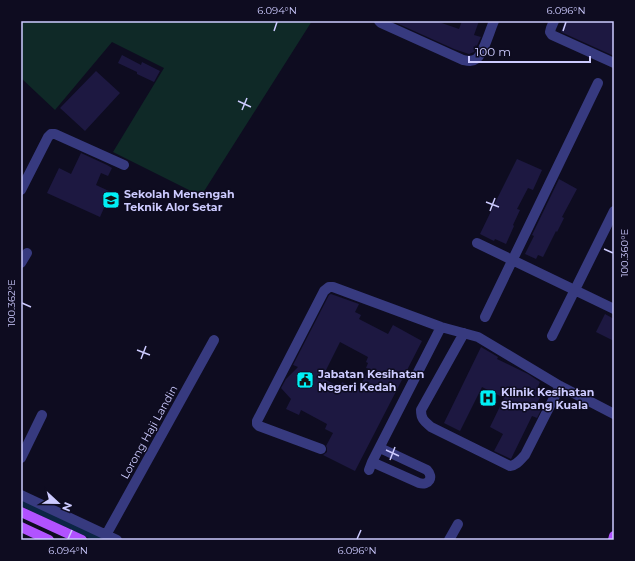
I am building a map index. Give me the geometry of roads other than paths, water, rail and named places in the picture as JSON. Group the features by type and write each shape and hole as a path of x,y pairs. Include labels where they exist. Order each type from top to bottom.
{"main road":[{"path":"21,512 82,540"},
{"path":"21,527 44,538"},
{"path":"21,536 25,535 44,538"},
{"path":"613,540 614,536"}],"street":[{"path":"379,21 463,60 471,61 476,59 481,54 494,21"},
{"path":"554,21 550,32 552,34 614,63"},
{"path":"485,317 598,83"},
{"path":"21,190 48,137 51,134 55,134 124,164"},
{"path":"552,336 614,211"},
{"path":"477,243 614,309"},
{"path":"21,263 26,253"},
{"path":"321,449 259,426 257,421 324,291 329,287 333,287 441,327 478,337 560,386 614,414"},
{"path":"380,448 427,470 430,472 430,480 423,484 370,466 441,327"},
{"path":"464,333 421,410 421,416 431,427 510,466 515,465 525,455 560,386"},
{"name":"Lorong Haji Landin","path":"106,535 214,340"},
{"path":"22,456 42,415"},
{"path":"21,495 116,540"},
{"path":"450,540 458,524"}],"waterway":[{"path":"21,502 102,540"}],"place":[{"name":"Sekolah Menengah Teknik Alor Setar","path":"111,200"},
{"name":"Jabatan Kesihatan Negeri Kedah","path":"305,380"},
{"name":"Klinik Kesihatan Simpang Kuala","path":"488,398"}]}
